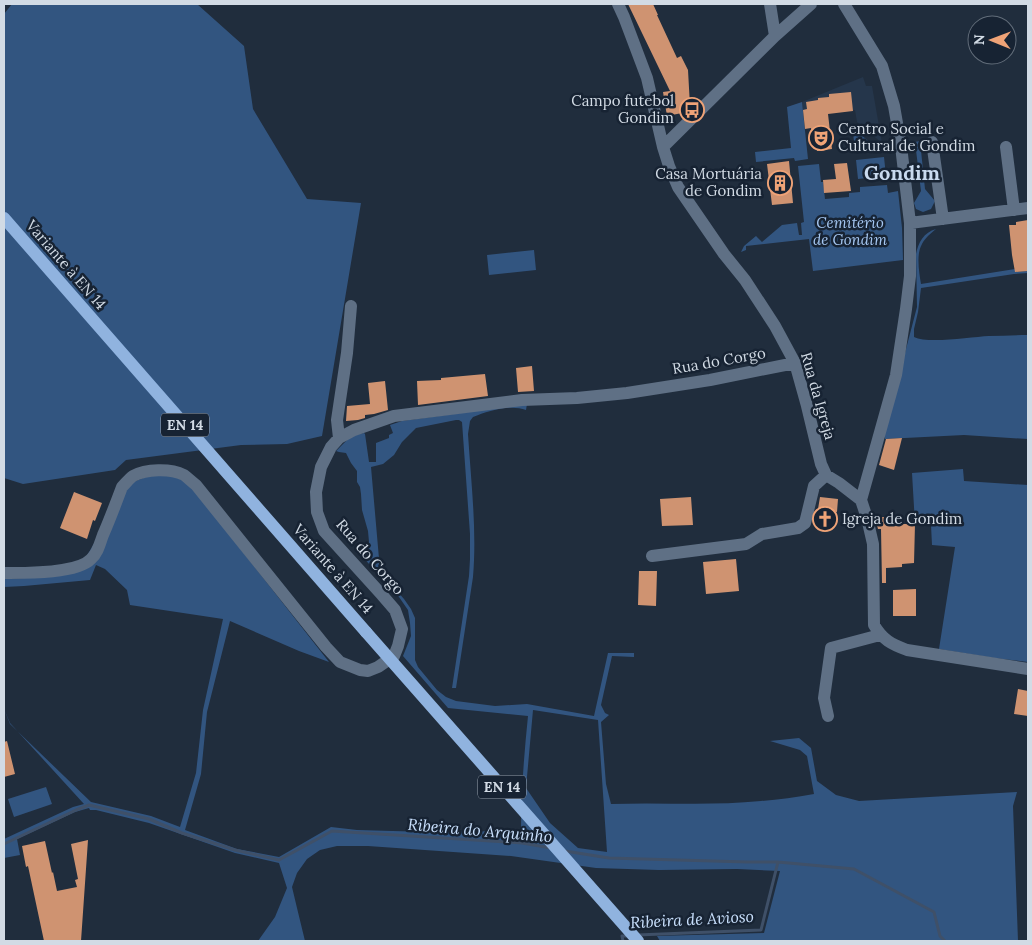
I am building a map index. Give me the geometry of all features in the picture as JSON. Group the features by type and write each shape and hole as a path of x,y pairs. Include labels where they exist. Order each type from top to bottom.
{"main road":[{"name":"Variante à EN 14","path":"4,218 638,941"}],"street":[{"name":"Rua da Igreja","path":"618,4 647,78 663,147 678,187 724,254 745,280 795,364 821,464 826,475"},
{"path":"770,4 775,36"},
{"path":"663,147 775,36 811,4"},
{"path":"844,4 882,66 892,98 901,146 910,223 910,276 896,375 861,500"},
{"path":"932,142 943,219"},
{"path":"1006,147 1014,210"},
{"path":"910,223 1028,208"},
{"path":"339,438 337,420 347,353 351,306"},
{"name":"Rua do Corgo","path":"4,573 57,570 84,565 92,559 98,550 122,488 129,479 135,475 147,472 172,471 183,475 196,485 340,662 360,670 368,670 378,667 394,656 402,629 395,610 324,531 317,512 316,492 321,467 331,447 339,438 354,430 394,416 522,400 577,398 627,393 795,364"},
{"path":"652,556 746,544 762,534 798,528 805,523 814,486 826,475 861,500 868,518 873,544 874,625 880,635 894,645 907,650 1028,669"},
{"path":"828,716 824,698 831,648 880,635"}],"shaded area":[{"path":"863,77 866,86 872,86 882,143 857,122 855,110 844,112 827,108 828,116 804,119 802,102"}],"green space":[{"path":"12,4 197,4 244,46 253,109 307,199 361,203 322,436 287,444 241,445 126,460 115,470 23,484 4,478 4,14"},
{"path":"802,102 808,159 795,161 794,158 756,162 755,152 791,148 787,107"},
{"path":"852,127 874,146 855,148"},
{"path":"920,141 925,189 935,201 931,209 923,212 916,209 914,203 921,191 915,142"},
{"path":"884,157 886,176 858,179 856,160"},
{"name":"Cemitério de Gondim","path":"819,164 825,199 849,197 849,193 860,192 860,187 887,185 888,193 898,191 903,260 813,271 809,239 746,246 746,250 741,252 744,246 756,236 762,242 782,225 797,223 799,235 802,235 801,223 804,222 798,166"},
{"path":"936,229 920,248 921,284 1015,269 1016,272 1028,271 1028,273 921,288 914,337 939,340 1028,335 1028,439 964,435 885,439 884,433 917,307 916,254 920,242 925,235"},
{"path":"534,250 536,270 489,275 487,255"},
{"path":"527,404 526,410 520,408 499,409 473,417 470,421 468,434 473,506 474,559 456,688 452,688 470,559 462,422 456,420 416,428 402,442 394,455 383,464 371,467 380,570 411,609 415,618 415,660 418,667 437,690 446,697 456,701 495,706 527,704 594,716 608,653 634,653 634,657 612,656 601,705 605,713 609,715 601,722 606,784 611,804 704,804 780,799 814,794 807,756 800,750 770,741 799,738 811,748 817,781 836,795 859,801 1017,792 1013,806 1018,941 660,941 657,936 764,933 780,871 596,868 511,856 368,846 337,846 320,850 307,859 297,873 292,887 305,941 258,941 275,917 287,888 279,863 235,853 149,823 90,810 89,808 75,812 17,839 20,855 4,858 4,839 73,807 84,804 18,731 91,802 151,816 180,827 196,773 203,710 223,619 130,605 127,590 105,569 96,565 90,580 4,587 4,579 78,571 124,492 131,483 153,474 176,477 187,483 196,492 329,662 230,621 207,712 201,774 185,830 237,849 279,857 331,827 357,830 428,832 509,831 521,833 523,774 528,716 448,708 403,656 411,636 408,610 399,597 360,554 367,549 369,542 362,510 360,487 357,482 357,471 346,453 336,451 351,436 364,433 369,462 376,462 376,443 389,438 389,435 393,433 390,425 402,421","holes":["533,710 598,720 607,852 578,848 550,823 526,788"]},
{"path":"963,469 964,481 1028,485 1028,662 939,649 955,547 932,545 931,525 915,524 912,473"},
{"path":"46,787 52,804 14,817 8,799"}],"building":[{"path":"628,4 653,4 677,58 681,56 688,70 690,106 681,108 682,113 667,116 663,92 670,91"},
{"path":"851,92 853,111 828,114 832,149 817,151 817,147 813,147 811,128 805,129 803,110 807,109 806,102 829,97 829,94"},
{"name":"Casa Mortuária de Gondim","path":"789,161 793,203 772,205 767,164"},
{"path":"847,163 851,191 824,193 823,180 836,179 834,164"},
{"path":"1028,220 1028,271 1015,272 1009,225 1016,225 1016,222"},
{"path":"532,366 534,391 518,392 516,368"},
{"path":"485,374 488,396 418,405 417,381"},
{"path":"385,381 388,410 365,415 365,418 358,420 346,421 347,406 370,404 368,383"},
{"path":"902,438 894,470 879,465 886,439"},
{"path":"74,492 102,503 95,521 93,520 87,539 60,528"},
{"path":"691,497 693,525 662,526 660,499"},
{"name":"Igreja de Gondim","path":"820,497 838,499 837,512 831,511 829,528 819,527 821,510 818,509"},
{"path":"875,517 887,517 887,524 915,524 914,563 902,564 902,567 886,568 886,583 882,583 881,529 878,529"},
{"path":"736,559 739,591 706,594 703,562"},
{"path":"639,571 657,571 656,606 638,605"},
{"path":"916,589 916,616 893,616 893,590"},
{"path":"1018,689 1028,691 1028,716 1014,714"},
{"path":"7,741 15,774 4,777 4,742"},
{"path":"88,840 81,941 44,941 22,846 45,841 57,891 77,887 75,880 78,879 71,844"}],"waterway":[{"name":"Ribeira do Arquinho","path":"4,844 89,805 149,819 182,833 235,850 279,860 332,831 522,843 551,848"},
{"name":"Ribeira do Arquinho","path":"565,851 609,858 778,862 854,869 934,912 940,936 945,941"},
{"name":"Ribeira de Avioso","path":"637,935 761,930 778,862"},
{"name":"Ribeira de Avioso","path":"623,941 622,936 629,936"}],"place":[{"name":"Campo futebol Gondim","path":"692,110"},
{"name":"Centro Social e Cultural de Gondim","path":"821,138"},
{"name":"Casa Mortuária de Gondim","path":"780,183"},
{"name":"Igreja de Gondim","path":"825,519"}],"district":[{"name":"Gondim","path":"902,173"}]}
